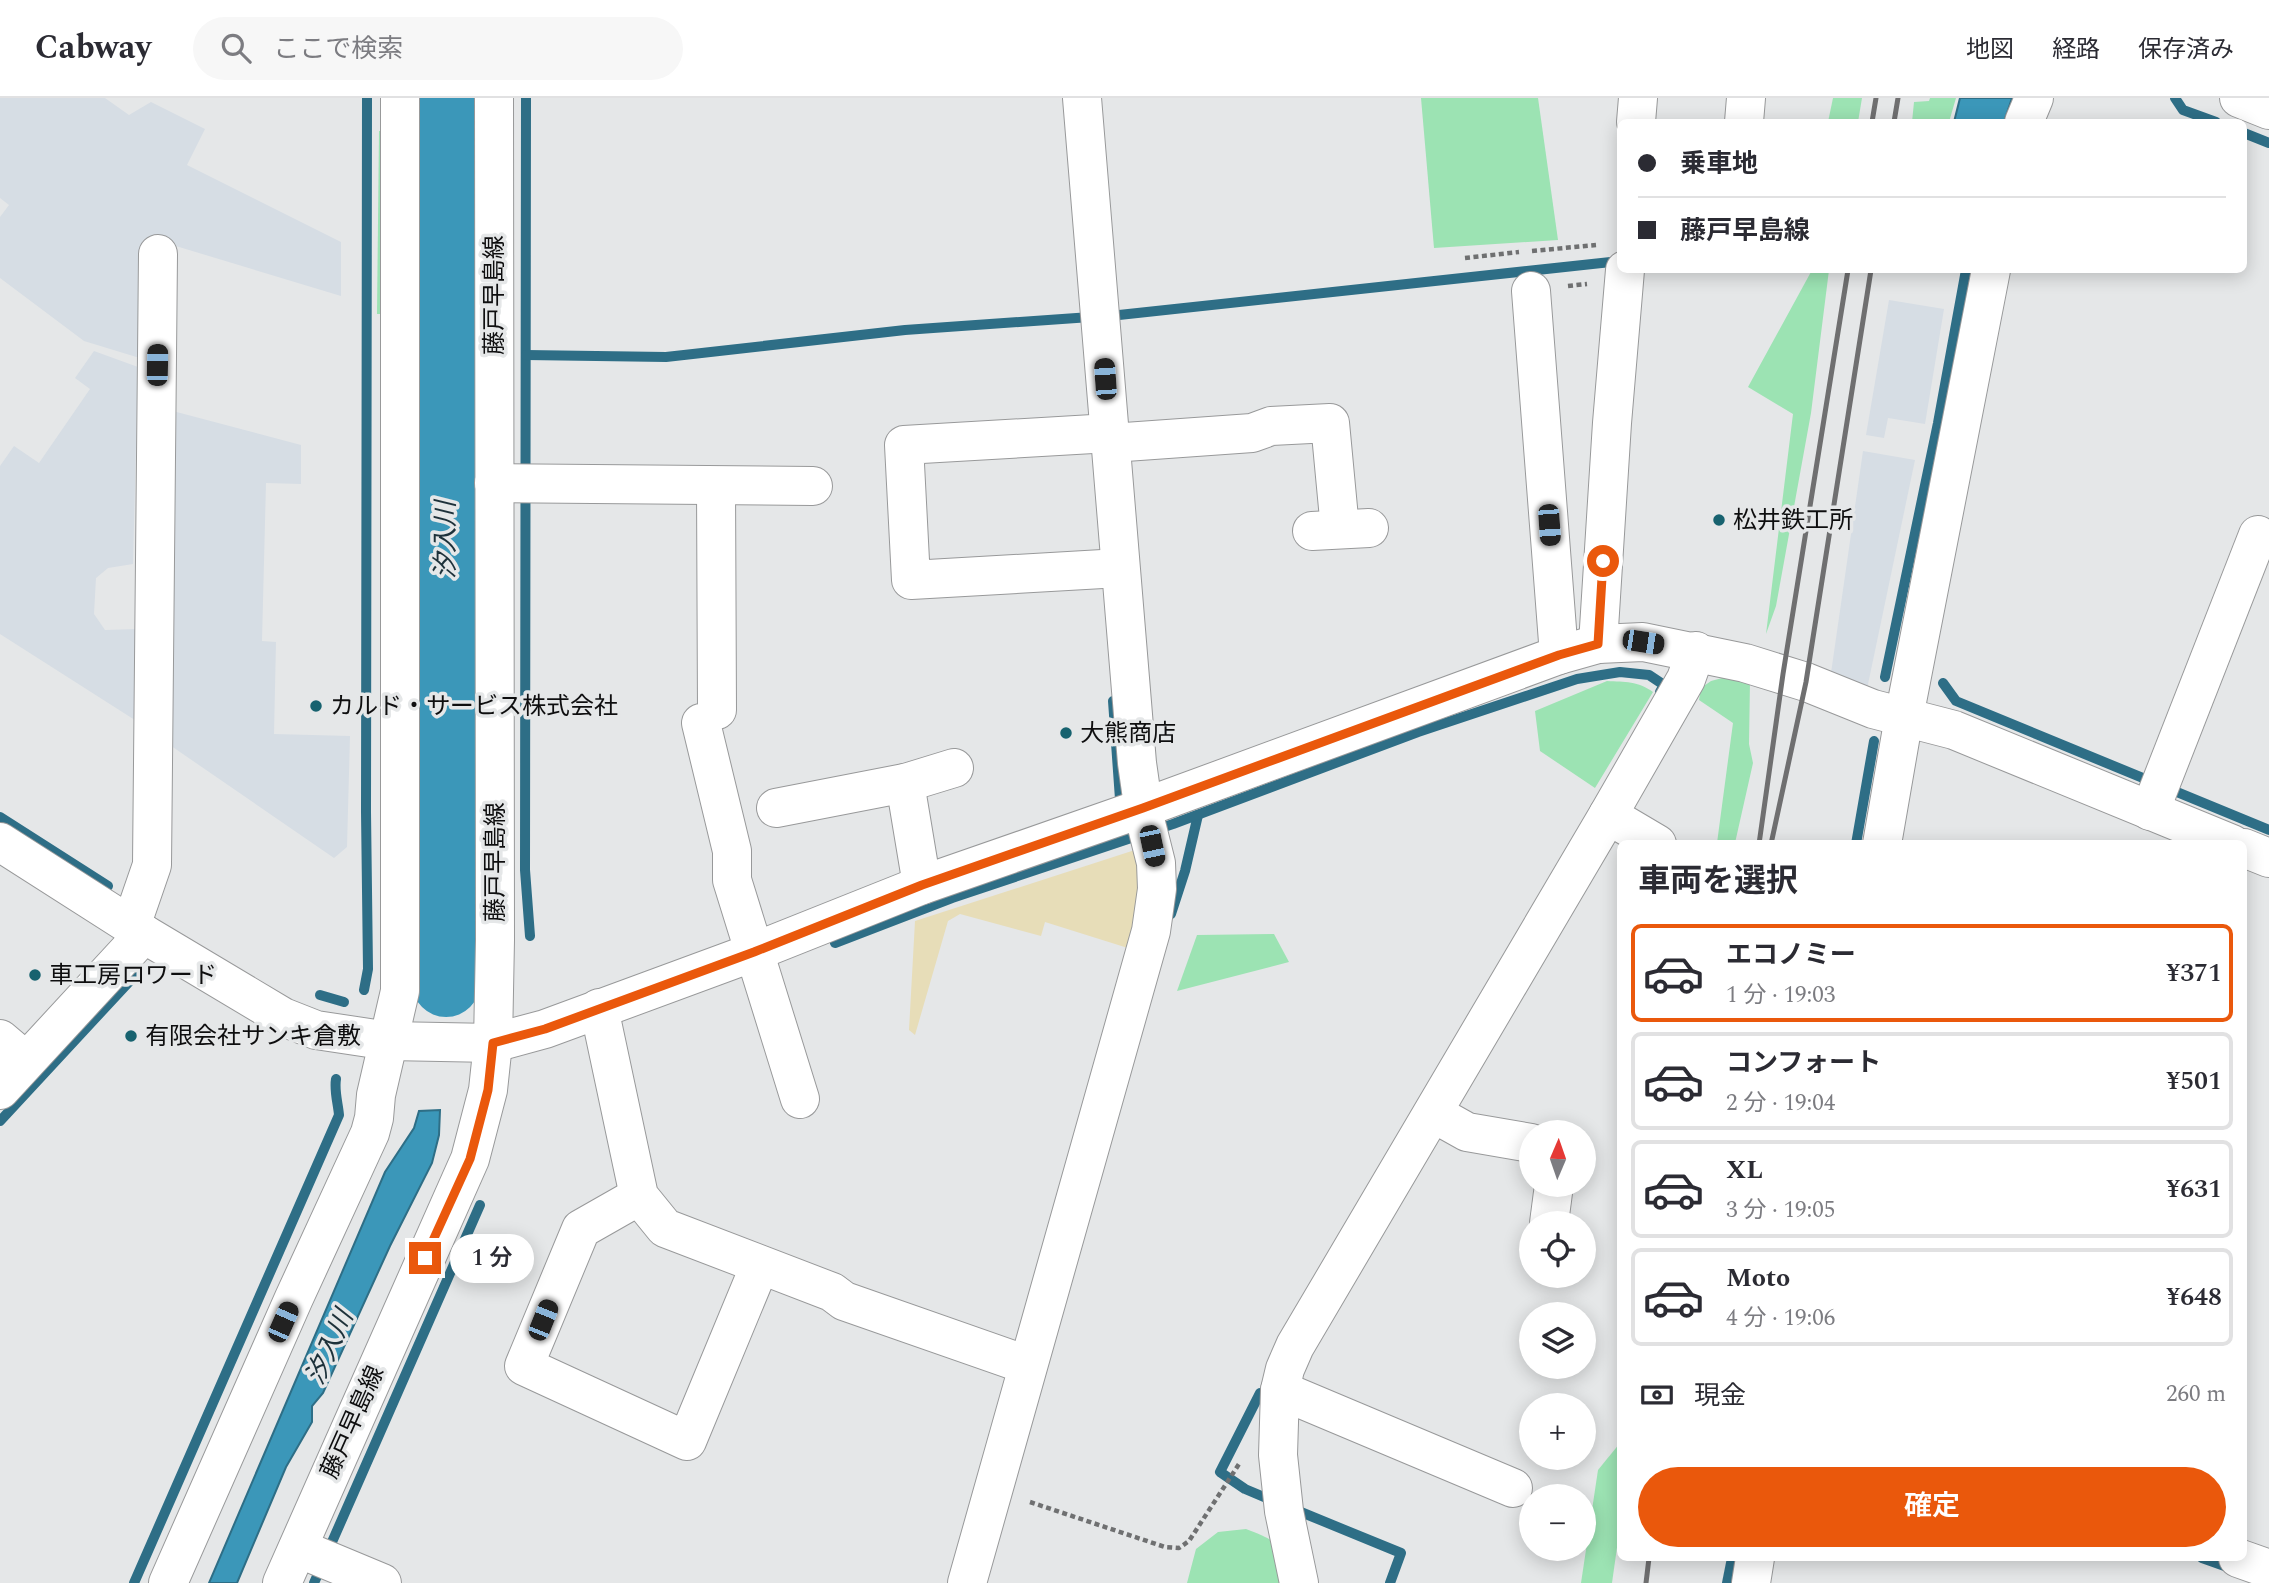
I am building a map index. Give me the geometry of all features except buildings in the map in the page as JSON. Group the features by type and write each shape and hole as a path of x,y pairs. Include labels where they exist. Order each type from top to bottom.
{"street":[{"path":"168,1583 370,1133 400,991 400,98"},
{"name":"藤戸早島線","path":"282,1583 316,1555 470,1159 488,1090 493,1043 515,484 494,98"},
{"path":"967,1583 1151,931 1157,888 1110,569 1102,436 1101,315 1082,98"},
{"path":"1636,119 1638,98"},
{"path":"1744,119 1746,98"},
{"path":"2025,119 2034,98"},
{"path":"2239,98 2269,110"},
{"path":"0,1090 13,1050 138,930 152,865 158,254"},
{"path":"1598,644 1620,273"},
{"path":"1883,840 1904,717 1991,273"},
{"path":"1531,290 1559,655"},
{"path":"1110,569 911,580 904,445 1102,436 1252,433 1271,426 1330,423 1340,529"},
{"path":"515,484 813,486"},
{"path":"716,485 709,717 732,851 732,880 800,1099"},
{"path":"2156,795 2258,535"},
{"path":"0,842 138,930 283,1017 316,1030 389,1041 493,1043 545,1029 754,952 922,885 1147,825 1559,655 1598,644 1643,642 1783,674 1873,709 1954,730 2156,795 2226,840"},
{"path":"1299,1583 1282,1499 1278,1455 1280,1390 1285,1369 1295,1346 1686,679 1696,652"},
{"path":"776,808 905,783 954,768"},
{"path":"905,783 922,885"},
{"path":"1608,815 1650,840"},
{"path":"2247,849 2269,858"},
{"path":"599,1008 639,1196 665,1228 832,1292 845,1301 1027,1365"},
{"path":"1433,1113 1467,1132 1519,1141"},
{"path":"639,1196 581,1228 524,1366 687,1441 760,1265"},
{"path":"1280,1390 1513,1488"},
{"path":"316,1555 382,1583"},
{"path":"1751,1583 1755,1561"},
{"path":"2246,1561 2269,1569"}],"path":[{"path":"1465,258 1617,267"},
{"path":"1531,290 1617,268"},
{"path":"1020,1502 1030,1502 1165,1547 1179,1548 1189,1541 1234,1474"}],"shaded area":[{"path":"0,98 105,98 129,115 151,102 205,129 187,165 341,242 341,296 156,240 143,359 84,341 0,278 0,217 9,205 0,198"},
{"path":"1889,300 1944,309 1925,424 1888,418 1884,438 1866,435"},
{"path":"94,351 138,367 133,564 108,568 96,578 94,614 105,630 137,629 138,722 0,634 0,466 14,446 39,463 90,389 75,378"},
{"path":"169,410 301,445 301,484 266,483 262,641 276,642 274,734 350,736 347,847 334,858 164,741"},
{"path":"1863,451 1915,460 1867,689 1831,673"}],"green space":[{"path":"413,98 429,98 433,939 421,937 420,900 409,897"},
{"path":"1421,98 1538,98 1558,240 1434,248"},
{"path":"1833,98 1862,98 1858,119 1829,119"},
{"path":"1930,98 1956,98 1950,119 1912,119 1914,102 1929,101"},
{"path":"379,131 392,131 394,314 377,314"},
{"path":"1810,273 1829,273 1811,413 1776,606 1766,634 1793,414 1748,387"},
{"path":"1726,677 1750,681 1749,744 1753,763 1736,840 1717,840 1733,723 1699,700 1701,688 1711,681"},
{"path":"1607,681 1637,684 1653,692 1595,788 1540,751 1535,711"},
{"path":"1274,934 1289,962 1177,991 1197,935"},
{"path":"1617,1447 1617,1547 1612,1583 1581,1583 1584,1561 1596,1561 1598,1470"},
{"path":"1246,1529 1267,1538 1278,1547 1288,1583 1187,1583 1196,1549 1218,1532"}],"sand":[{"path":"1138,849 1143,867 1131,949 1045,922 1041,936 960,914 948,921 915,1035 909,1030 915,921"}],"water":[{"path":"1960,98 2012,98 2005,119 1955,119"},
{"path":"440,1110 439,1135 432,1163 390,1246 323,1393 312,1406 312,1422 286,1467 237,1583 209,1583 385,1172 414,1128 419,1111"}],"waterway":[{"path":"364,990 368,969 367,98"},
{"name":"汐入川","path":"444,98 446,983"},
{"path":"526,98 525,870 530,936"},
{"path":"2175,98 2183,110 2208,119"},
{"path":"2247,134 2269,143"},
{"path":"526,355 666,357 905,330 1119,315 1617,261"},
{"path":"1885,677 1938,423 1965,273"},
{"path":"835,943 952,898 1173,824 1418,732 1577,679 1620,672 1649,675 1664,685 1660,692"},
{"path":"1943,683 1956,701 2269,830"},
{"path":"1113,701 1120,799"},
{"path":"1857,840 1874,741"},
{"path":"1171,914 1185,871 1198,815"},
{"path":"0,817 108,886"},
{"path":"0,1121 140,970"},
{"path":"320,995 344,1002"},
{"path":"134,1583 339,1115 336,1079"},
{"path":"314,1583 480,1205"},
{"path":"1260,1393 1220,1472 1245,1489 1276,1502"},
{"path":"1291,1508 1401,1553 1390,1583"},
{"path":"1727,1583 1731,1561"},
{"path":"2210,1561 2233,1569"}],"railway":[{"path":"1872,119 1876,98"},
{"path":"1894,119 1898,98"},
{"path":"1760,840 1783,674 1848,273"},
{"path":"1772,840 1806,682 1871,273"},
{"path":"1646,1583 1649,1561"}],"place":[{"name":"松井鉄工所","path":"1719,520"},
{"name":"カルド・サービス株式会社","path":"316,706"},
{"name":"大熊商店","path":"1066,733"},
{"name":"車工房ロワード","path":"35,975"},
{"name":"有限会社サンキ倉敷","path":"131,1036"}],"route":[{"path":"425,1258 470,1159 488,1090 493,1043 545,1029 754,952 922,885 1143,808 1559,655 1598,644 1603,561"}]}
